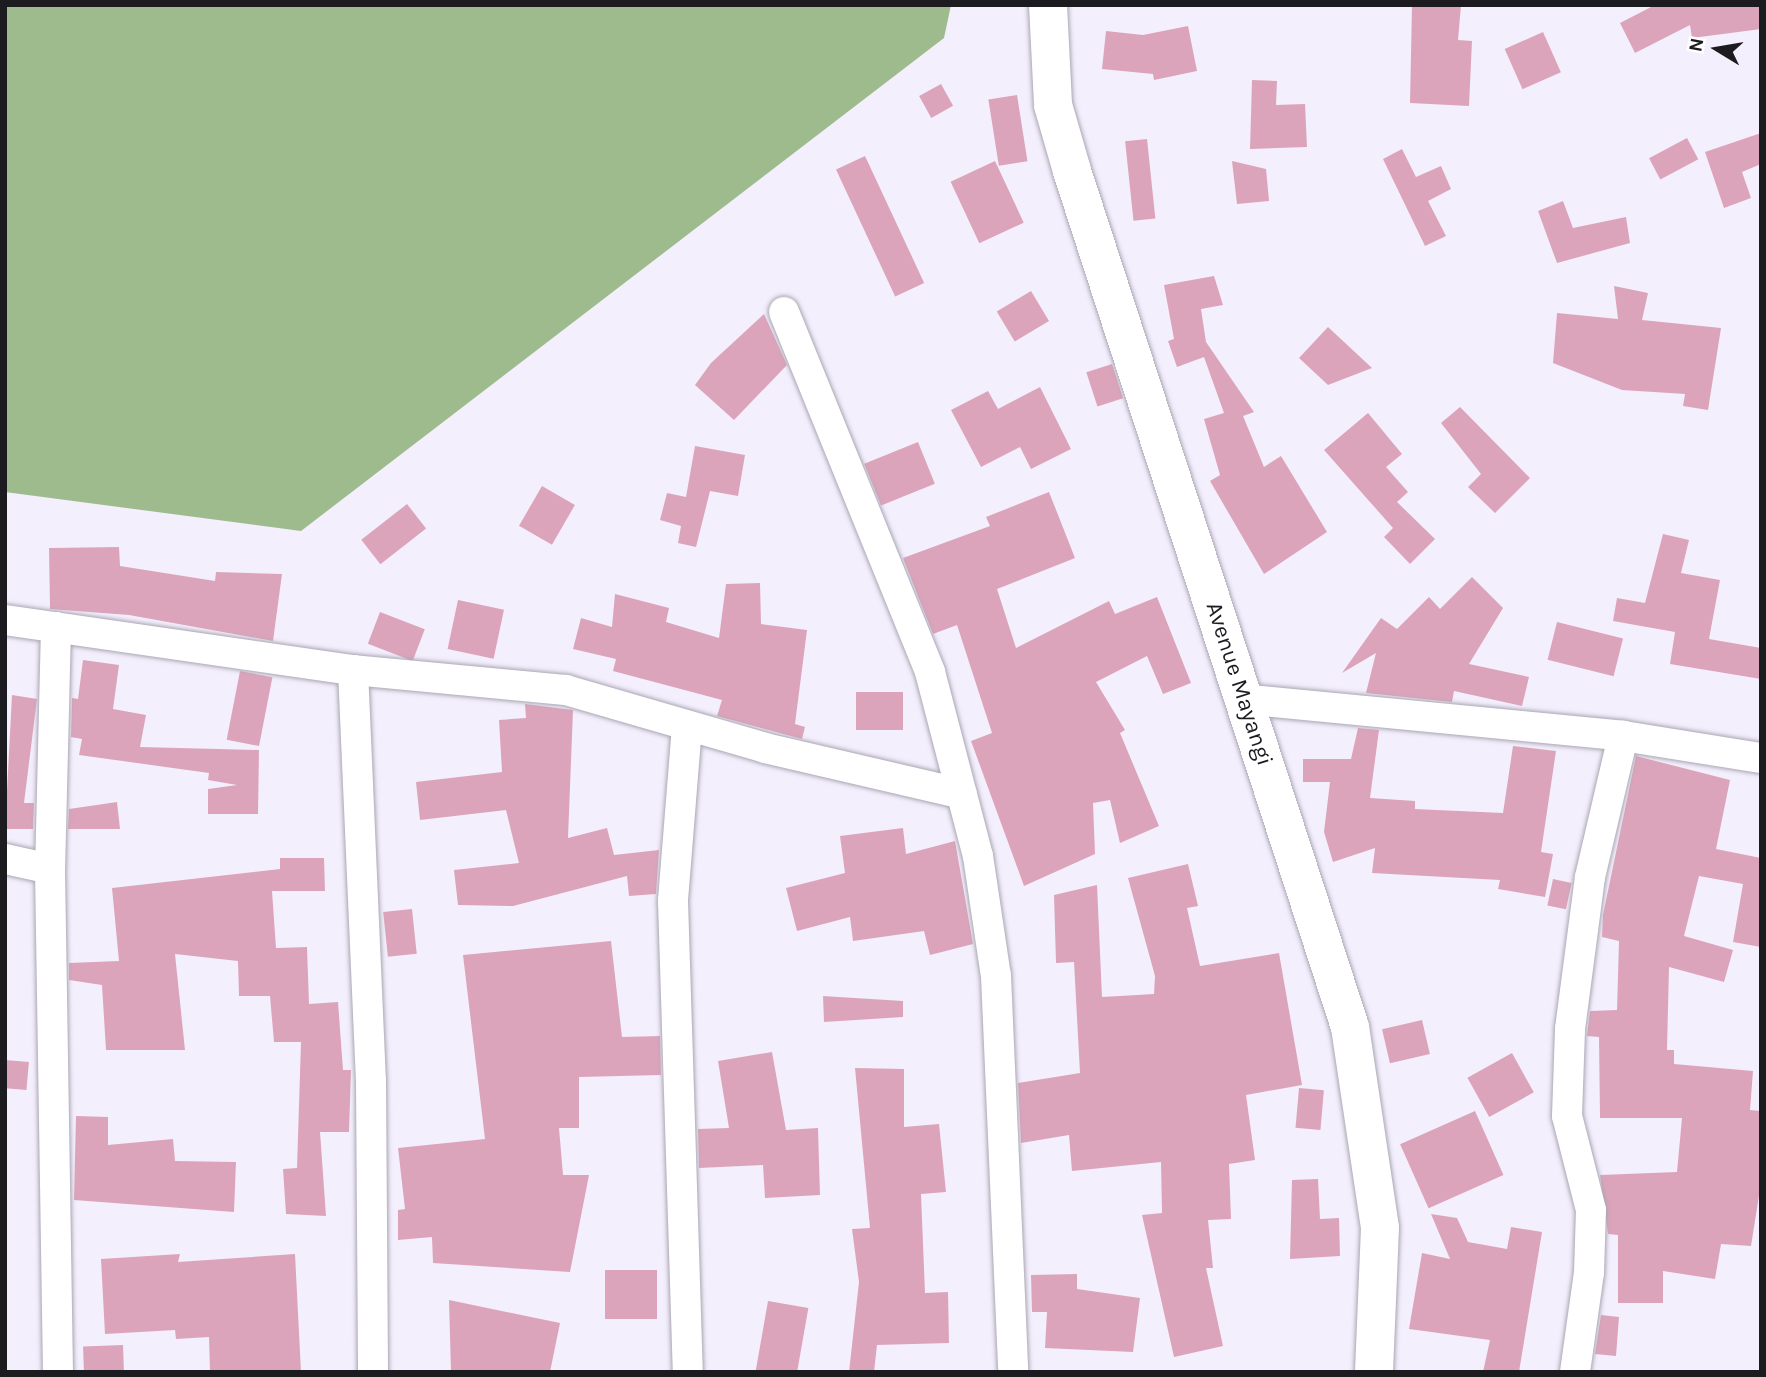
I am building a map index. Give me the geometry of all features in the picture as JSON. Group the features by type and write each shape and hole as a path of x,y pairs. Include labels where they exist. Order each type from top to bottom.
{"street":[{"name":"Avenue Mayangi","path":"1048,5 1053,105 1242,699 1329,950 1369,1123 1380,1228 1374,1372"},
{"path":"784,312 930,672 962,794 996,976 1013,1372"},
{"path":"5,620 353,670 566,690 687,726 962,794"},
{"path":"56,627 50,869 58,1372"},
{"path":"353,670 371,1081 373,1372"},
{"path":"1242,699 1623,736 1761,758"},
{"path":"687,726 673,901 688,1372"},
{"path":"1574,1372 1590,1273 1591,1210 1567,1116 1570,1028 1590,877 1623,736"},
{"path":"5,859 50,869"}],"green space":[{"path":"5,5 951,5 944,38 301,531 5,492"}],"building":[{"path":"1412,5 1461,5 1458,40 1472,41 1469,106 1410,103"},
{"path":"1655,5 1761,5 1761,29 1692,38 1690,25 1635,53 1620,23"},
{"path":"1188,26 1197,71 1154,80 1153,74 1102,69 1106,31 1143,35"},
{"path":"1543,32 1561,72 1523,89 1505,49"},
{"path":"1252,80 1277,81 1276,105 1305,104 1307,147 1250,149"},
{"path":"941,84 953,106 931,118 919,96"},
{"path":"1017,95 1027,161 999,166 988,100"},
{"path":"1761,133 1761,164 1742,172 1751,198 1724,208 1705,152"},
{"path":"1687,138 1698,159 1660,179 1649,158"},
{"path":"1147,139 1155,219 1133,221 1125,141"},
{"path":"1402,149 1416,177 1441,166 1451,189 1428,201 1446,236 1425,246 1383,159"},
{"path":"865,156 924,283 895,296 836,170"},
{"path":"995,161 1024,223 979,243 951,182"},
{"path":"1232,161 1266,169 1269,201 1237,204"},
{"path":"1563,201 1573,228 1626,217 1630,243 1557,263 1538,211"},
{"path":"1214,276 1223,305 1201,309 1206,342 1254,412 1243,416 1264,467 1281,456 1327,532 1264,574 1210,481 1220,475 1204,419 1224,413 1204,357 1177,367 1168,341 1174,339 1164,285"},
{"path":"1614,286 1648,293 1642,320 1721,328 1708,410 1683,406 1685,394 1622,390 1553,363 1557,313 1618,319"},
{"path":"1031,291 1049,321 1015,342 997,312"},
{"path":"764,314 787,365 734,420 695,385 711,363"},
{"path":"1328,327 1372,368 1328,385 1299,358"},
{"path":"1112,364 1123,398 1097,407 1086,372"},
{"path":"1040,387 1071,449 1031,469 1020,447 981,467 951,410 988,391 998,409"},
{"path":"1460,407 1530,478 1495,513 1468,487 1481,474 1441,423"},
{"path":"1368,413 1402,454 1386,467 1408,492 1397,502 1435,539 1410,564 1384,537 1393,528 1324,450"},
{"path":"918,442 935,484 881,505 864,464"},
{"path":"695,446 745,455 738,496 710,491 696,547 678,543 681,526 660,520 667,493 686,497"},
{"path":"542,486 575,505 552,545 519,526"},
{"path":"1049,492 1075,558 997,589 1016,648 1109,601 1115,614 1157,597 1191,683 1163,694 1147,656 1096,682 1125,730 1120,733 1159,826 1120,843 1110,800 1093,803 1095,854 1024,886 971,741 992,733 957,625 933,634 903,558 990,526 986,517"},
{"path":"407,504 426,528 380,564 361,540"},
{"path":"1663,534 1689,540 1681,573 1720,580 1709,639 1761,648 1761,679 1670,664 1675,632 1613,621 1617,598 1645,603"},
{"path":"119,547 120,566 215,581 216,572 282,574 273,641 129,615 50,609 49,548"},
{"path":"1472,577 1503,608 1469,664 1529,677 1522,706 1454,691 1452,702 1366,693 1376,653 1342,673 1381,618 1397,629 1429,597 1440,609"},
{"path":"760,583 761,624 807,630 795,724 805,727 802,739 717,716 722,700 613,671 616,659 573,649 581,618 612,627 615,594 669,608 666,622 719,638 726,584"},
{"path":"458,600 504,610 494,659 448,649"},
{"path":"380,612 425,629 413,661 368,644"},
{"path":"1557,622 1623,638 1614,676 1548,660"},
{"path":"83,660 119,665 113,709 146,715 140,747 259,750 258,814 208,814 208,789 237,785 208,780 209,773 79,755 82,739 71,737 72,698 78,699"},
{"path":"240,671 272,677 259,746 227,740"},
{"path":"856,692 903,692 903,730 856,730"},
{"path":"12,695 37,699 24,803 34,803 33,829 5,829"},
{"path":"525,704 573,710 568,838 607,828 614,855 659,850 656,894 629,896 627,876 513,906 458,905 454,870 519,863 506,810 420,820 416,782 502,772 499,720 526,718"},
{"path":"1358,728 1379,730 1370,798 1415,801 1415,809 1503,813 1513,746 1556,751 1541,852 1553,854 1545,897 1498,889 1500,880 1372,873 1375,848 1333,862 1324,832 1330,782 1303,782 1303,759 1351,759"},
{"path":"1636,756 1730,780 1716,849 1761,858 1761,947 1733,942 1743,884 1699,876 1684,936 1733,950 1724,982 1669,967 1667,1050 1674,1050 1674,1064 1753,1071 1750,1110 1761,1111 1761,1183 1751,1246 1721,1244 1715,1279 1663,1271 1663,1303 1618,1303 1618,1235 1608,1234 1600,1175 1677,1172 1682,1118 1600,1118 1599,1037 1587,1036 1590,1011 1617,1010 1619,941 1602,937 1603,915"},
{"path":"117,802 120,829 68,829 69,809"},
{"path":"903,828 906,854 955,841 973,944 930,955 924,931 853,941 850,917 797,931 786,888 845,873 840,836"},
{"path":"280,858 324,858 325,891 272,891 276,948 307,947 309,1004 338,1002 343,1070 351,1070 349,1132 320,1132 326,1216 286,1214 283,1169 297,1168 301,1042 274,1042 270,996 239,996 238,961 175,954 185,1050 106,1050 102,985 69,980 69,963 119,961 112,888 280,869"},
{"path":"1188,864 1198,906 1187,908 1200,966 1279,953 1302,1085 1246,1095 1255,1160 1229,1164 1231,1219 1208,1220 1213,1268 1206,1268 1223,1346 1174,1357 1142,1215 1162,1213 1161,1162 1072,1171 1069,1135 1021,1143 1018,1083 1080,1073 1074,962 1056,963 1054,895 1097,885 1102,997 1154,994 1155,976 1128,878"},
{"path":"1553,879 1572,883 1566,909 1547,905"},
{"path":"412,909 417,954 388,957 383,912"},
{"path":"611,941 622,1037 660,1036 661,1075 579,1077 579,1128 559,1128 563,1175 589,1175 570,1272 433,1263 432,1237 398,1240 398,1210 405,1209 398,1148 485,1139 463,955"},
{"path":"823,996 903,1001 903,1017 824,1022"},
{"path":"1422,1020 1430,1054 1390,1063 1382,1029"},
{"path":"772,1052 786,1130 818,1128 820,1195 765,1198 763,1165 699,1168 698,1129 729,1128 718,1061"},
{"path":"1512,1053 1534,1092 1489,1117 1467,1078"},
{"path":"5,1060 29,1062 26,1090 5,1088"},
{"path":"855,1068 904,1069 904,1127 939,1124 946,1192 921,1194 925,1293 948,1292 949,1343 877,1345 874,1372 849,1372 859,1282 852,1229 870,1228"},
{"path":"1299,1088 1324,1090 1320,1130 1296,1128"},
{"path":"1475,1111 1503,1175 1429,1208 1400,1144"},
{"path":"76,1116 108,1117 108,1145 173,1139 175,1161 236,1162 234,1212 74,1200"},
{"path":"1318,1179 1320,1219 1339,1218 1340,1256 1290,1259 1292,1180"},
{"path":"1431,1214 1457,1218 1468,1242 1507,1249 1511,1227 1542,1232 1519,1372 1483,1372 1490,1340 1409,1329 1422,1253 1450,1259"},
{"path":"180,1254 178,1262 295,1254 301,1372 210,1372 209,1337 176,1339 175,1330 105,1334 101,1259"},
{"path":"605,1270 657,1270 657,1319 605,1319"},
{"path":"1077,1274 1077,1289 1140,1298 1133,1352 1045,1348 1047,1312 1032,1312 1031,1275"},
{"path":"449,1300 560,1323 550,1372 451,1372"},
{"path":"768,1301 808,1308 797,1372 755,1372"},
{"path":"1601,1315 1619,1317 1616,1356 1595,1354"},
{"path":"123,1345 124,1372 84,1372 83,1346"}]}
